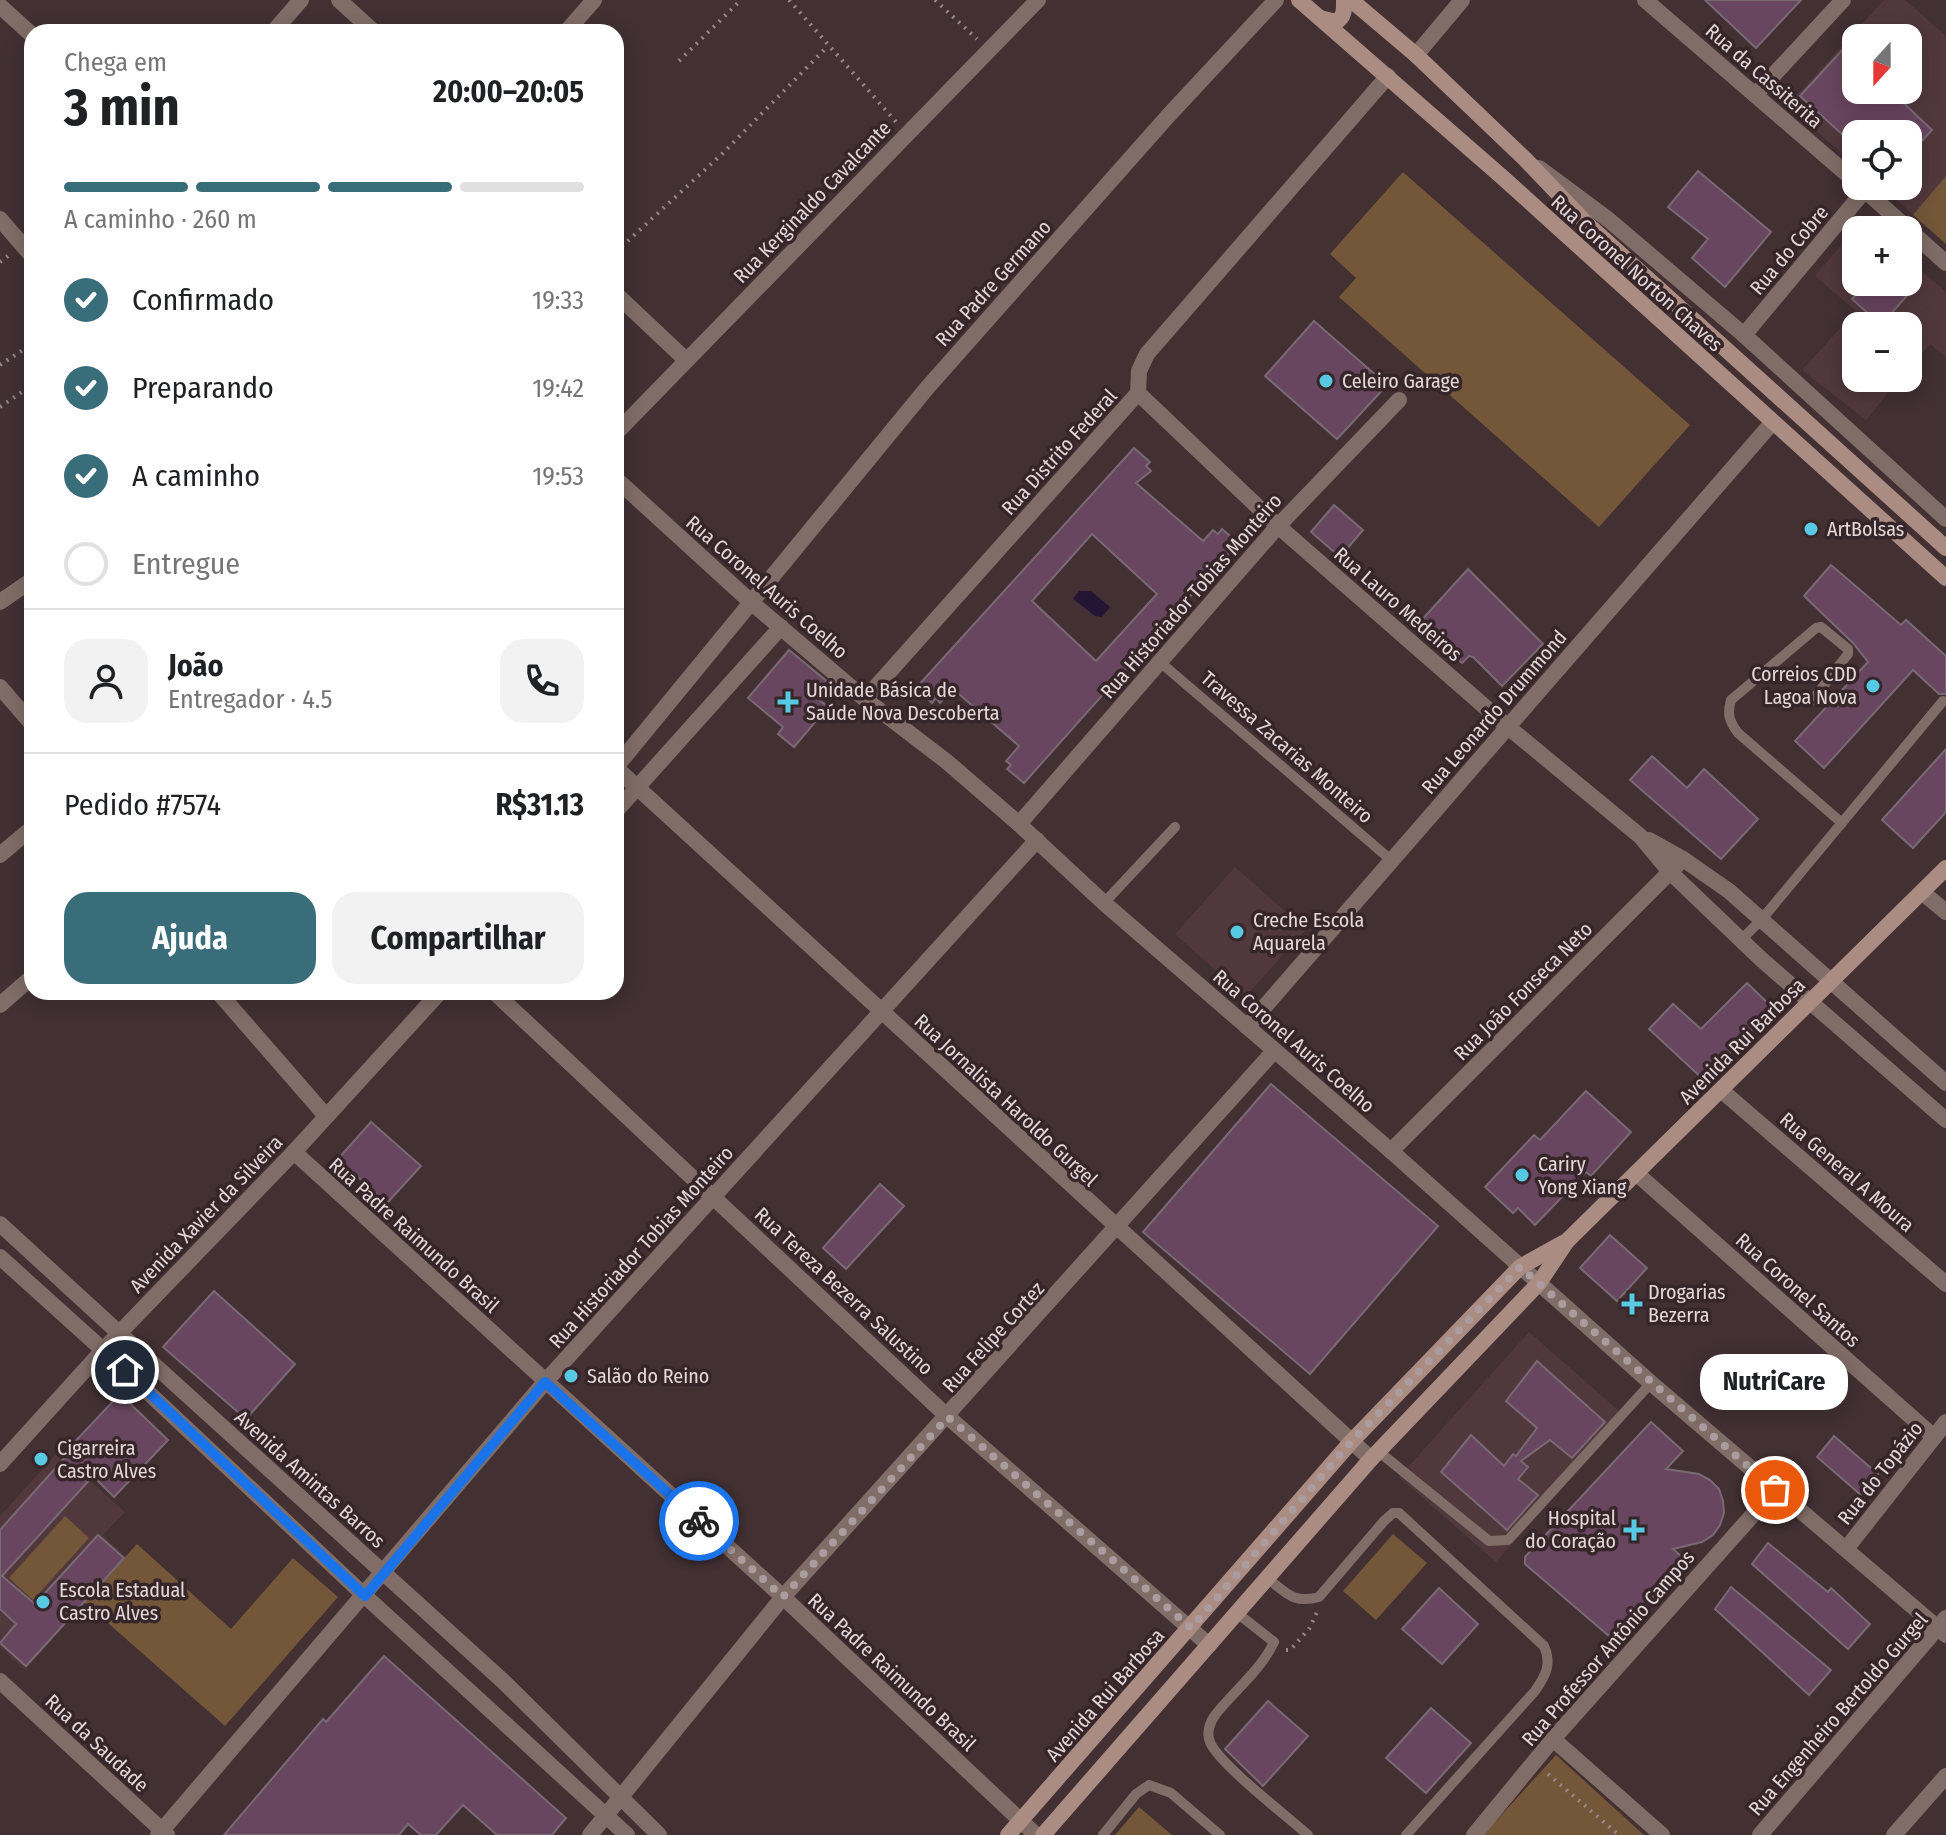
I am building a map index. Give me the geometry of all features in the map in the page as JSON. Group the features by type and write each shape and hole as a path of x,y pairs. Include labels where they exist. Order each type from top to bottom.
{"main road":[{"name":"Rua Coronel Norton Chaves","path":"1299,0 1388,76 1946,578"},
{"path":"1320,18 1336,22 1344,13 1344,0"},
{"name":"Rua Coronel Norton Chaves","path":"1351,0 1416,55 1525,159 1586,223 1944,544"},
{"name":"Avenida Rui Barbosa","path":"1043,1835 1374,1455 1539,1283 1567,1241 1946,868"},
{"name":"Avenida Rui Barbosa","path":"1008,1835 1351,1442 1520,1267 1567,1241"}],"street":[{"path":"280,24 301,0"},
{"path":"339,0 365,24"},
{"path":"573,24 594,0"},
{"name":"Rua Kerginaldo Cavalcante","path":"624,425 1038,0"},
{"name":"Rua Padre Germano","path":"752,603 927,388 1168,116 1276,0"},
{"path":"1416,55 1462,0"},
{"name":"Rua da Cassiterita","path":"1645,0 1842,170"},
{"path":"1755,95 1843,0"},
{"path":"0,6 24,28"},
{"name":"Rua Distrito Federal","path":"865,699 1138,393 1139,371 1147,354 1388,76"},
{"name":"Rua Coronel Norton Chaves","path":"1525,159 1609,220 1744,335 1946,519"},
{"name":"Rua do Cobre","path":"1744,335 1849,200"},
{"name":"Rua da Cassiterita","path":"1876,200 1946,263"},
{"path":"0,219 24,247"},
{"path":"624,302 686,360"},
{"name":"Rua Lauro Medeiros","path":"1138,393 1278,526 1508,727 1640,836 1670,872 1741,940 1946,1120"},
{"name":"Rua Historiador Tobias Monteiro","path":"1019,824 1278,526 1399,400"},
{"name":"Rua Leonardo Drummond","path":"1247,1027 1772,423"},
{"name":"Rua Coronel Auris Coelho","path":"624,486 752,603 1019,824 1104,903 1391,1151 1651,1383 1775,1490 1943,1627"},
{"path":"0,602 24,586"},
{"path":"624,758 752,603"},
{"path":"624,803 781,627"},
{"path":"0,687 24,715"},
{"name":"Rua Jornalista Haroldo Gurgel","path":"624,775 1351,1442 1374,1455"},
{"path":"0,855 24,835"},
{"name":"Rua Lauro Medeiros","path":"1640,836 1683,859 1729,891 1946,1083"},
{"name":"Rua Historiador Tobias Monteiro","path":"162,1834 545,1382 1037,840"},
{"name":"Rua João Fonseca Neto","path":"1391,1151 1683,859"},
{"path":"1922,892 1946,912"},
{"path":"0,1005 24,984"},
{"path":"225,1000 326,1116"},
{"name":"Avenida Xavier da Silveira","path":"0,1464 103,1350 294,1152 433,1000"},
{"name":"Rua Tereza Bezerra Salustino","path":"503,1000 948,1417 1209,1645"},
{"name":"Rua Felipe Cortez","path":"590,1835 783,1597 1274,1051"},
{"name":"Rua General A Moura","path":"1721,1090 1946,1284"},
{"name":"Rua Padre Raimundo Brasil","path":"294,1152 783,1597 1036,1835"},
{"name":"Rua Coronel Santos","path":"1636,1173 1934,1437"},
{"name":"Avenida Amintas Barros","path":"0,1224 504,1682 659,1835"},
{"path":"0,1257 627,1835"},
{"name":"Rua do Topázio","path":"1846,1549 1946,1422"},
{"name":"Rua Professor Antônio Campos","path":"1474,1835 1553,1739 1775,1490"},
{"name":"Rua Engenheiro Bertoldo Gurgel","path":"1760,1835 1943,1627"},
{"name":"Rua da Saudade","path":"0,1681 162,1834"},
{"path":"1553,1739 1662,1835"},
{"path":"1894,1835 1946,1776"}],"lane":[{"path":"1812,701 1848,654 1848,649 1821,627 1731,700 1727,712 1738,733 1842,823"},
{"name":"Travessa Zacarias Monteiro","path":"1160,662 1391,860"},
{"path":"1741,940 1762,919 1943,701"},
{"path":"1104,903 1175,827"},
{"path":"1374,1455 1489,1541 1500,1543 1508,1540 1651,1383"},
{"path":"1267,1578 1304,1602 1319,1597 1384,1521 1393,1513 1399,1513 1544,1646 1548,1656 1547,1671 1535,1691 1406,1835"},
{"path":"1237,1613 1274,1642 1270,1652 1213,1717 1209,1741 1223,1760 1308,1835"},
{"path":"1103,1835 1136,1794 1149,1785 1171,1793 1220,1835"}],"path":[{"path":"679,61 741,0"},
{"path":"789,0 907,133"},
{"path":"935,0 989,50"},
{"path":"624,245 723,153 828,46"},
{"path":"0,365 24,349"},
{"path":"0,407 24,390"},
{"path":"1270,1652 1290,1650 1309,1629 1317,1616 1319,1597"},
{"path":"1540,1783 1549,1773 1619,1835"}],"shaded area":[{"path":"1884,0 1905,0 1946,36 1946,243 1922,222 1922,216 1915,216 1896,200 1922,200 1922,120 1842,120 1842,153 1787,106 1842,46 1842,104 1922,104 1922,24 1862,24"},
{"path":"1403,172 1690,425 1599,527 1339,297 1356,278 1330,254"},
{"path":"1946,176 1946,244 1922,223 1922,216 1913,215"},
{"path":"1842,244 1842,296 1922,296 1922,271 1946,292 1946,357 1930,344 1922,353 1922,312 1855,312 1815,276"},
{"path":"1842,326 1842,392 1889,392 1866,420 1802,370"},
{"path":"1079,591 1091,591 1110,607 1102,617 1095,616 1073,599"},
{"path":"1235,867 1306,930 1245,997 1175,934"},
{"path":"1529,1332 1626,1417 1496,1562 1399,1477"},
{"name":"Escola Estadual Castro Alves","path":"58,1452 125,1512 103,1535 126,1557 25,1670 0,1647 0,1516"},
{"path":"65,1516 89,1538 33,1600 9,1578"},
{"path":"1393,1534 1427,1563 1376,1620 1343,1591"},
{"path":"137,1544 231,1629 293,1558 338,1597 225,1726 84,1602"},
{"path":"1556,1755 1644,1835 1483,1835"},
{"path":"1139,1807 1172,1835 1115,1835"}],"building":[{"path":"1705,0 1801,0 1756,48"},
{"path":"1842,50 1842,104 1905,104 1922,120 1842,120 1842,134 1800,96"},
{"path":"1922,120 1932,130 1922,141"},
{"path":"1698,171 1771,232 1725,287 1692,258 1708,239 1668,207"},
{"path":"1855,296 1907,296 1892,312 1866,312 1852,299"},
{"name":"Celeiro Garage","path":"1314,321 1387,385 1337,439 1265,376"},
{"path":"1134,448 1150,462 1146,466 1151,471 1136,483 1203,541 1213,530 1218,534 1222,529 1238,543 1024,783 1007,769 1011,765 1006,761 1019,746 953,689 940,703 936,698 932,703 916,688","holes":["1092,534 1157,594 1096,661 1032,601"]},
{"path":"1334,505 1363,530 1340,557 1311,532"},
{"name":"Correios CDD Lagoa Nova","path":"1831,565 1901,625 1906,620 1946,656 1946,694 1939,694 1913,670 1824,768 1795,741 1868,662 1853,643 1804,596"},
{"path":"1468,569 1543,644 1502,686 1473,657 1469,656 1462,663 1419,623"},
{"name":"Unidade Básica de Saúde Nova Descoberta","path":"789,650 829,683 817,698 828,707 794,747 778,734 783,727 748,698"},
{"path":"1946,749 1946,812 1913,848 1882,820"},
{"path":"1652,756 1687,788 1704,769 1758,819 1721,859 1630,780"},
{"path":"1747,983 1773,1008 1704,1080 1649,1029 1673,1004 1701,1029"},
{"path":"1271,1084 1438,1226 1310,1374 1143,1232"},
{"path":"1586,1091 1631,1132 1591,1176 1586,1172 1535,1225 1518,1208 1513,1213 1485,1187 1534,1135 1540,1140"},
{"path":"371,1122 421,1166 387,1203 338,1159"},
{"path":"880,1184 904,1206 846,1269 823,1248"},
{"path":"1610,1235 1647,1268 1617,1301 1580,1268"},
{"path":"214,1291 295,1364 246,1419 163,1347"},
{"path":"1537,1361 1605,1422 1572,1458 1550,1440 1521,1461 1528,1467 1518,1479 1538,1495 1507,1530 1441,1472 1471,1435 1504,1466 1513,1454 1516,1456 1537,1428 1506,1401"},
{"name":"Escola Estadual Castro Alves","path":"120,1394 168,1440 114,1497 93,1476 2,1576 35,1604 98,1535 124,1558 26,1666 0,1643 16,1624 0,1609 0,1530 69,1453 66,1451"},
{"name":"Hospital do Coração","path":"1651,1422 1683,1451 1666,1469 1699,1474 1710,1480 1719,1489 1724,1513 1713,1535 1702,1542 1673,1549 1687,1561 1616,1642 1525,1564 1525,1557"},
{"path":"1834,1436 1878,1474 1861,1495 1817,1457"},
{"path":"1768,1543 1828,1592 1831,1588 1870,1624 1848,1649 1752,1564"},
{"path":"1731,1587 1831,1670 1809,1695 1715,1609"},
{"path":"1439,1588 1478,1624 1442,1664 1402,1629"},
{"path":"384,1656 566,1818 552,1835 497,1835 463,1805 436,1835 421,1835 408,1824 399,1835 224,1835 323,1719 326,1722"},
{"path":"1268,1701 1308,1736 1263,1786 1225,1749"},
{"path":"1431,1708 1471,1743 1426,1793 1386,1758"}],"way so far":[{"path":"699,1521 783,1597 948,1417 1191,1628 1351,1442 1520,1267 1775,1490"}],"place":[{"name":"Celeiro Garage","path":"1326,381"},
{"name":"ArtBolsas","path":"1811,529"},
{"name":"Correios CDD Lagoa Nova","path":"1873,686"},
{"name":"Unidade Básica de Saúde Nova Descoberta","path":"788,702"},
{"name":"Creche Escola Aquarela","path":"1237,932"},
{"name":"Cariry Yong Xiang","path":"1522,1175"},
{"name":"Drogarias Bezerra","path":"1632,1304"},
{"name":"Salão do Reino","path":"571,1376"},
{"name":"Cigarreira Castro Alves","path":"41,1459"},
{"name":"NutriCare","path":"1775,1490"},
{"name":"Hospital do Coração","path":"1634,1530"},
{"name":"Escola Estadual Castro Alves","path":"43,1602"}],"route":[{"path":"125,1370 365,1596 545,1382 699,1521"}]}
